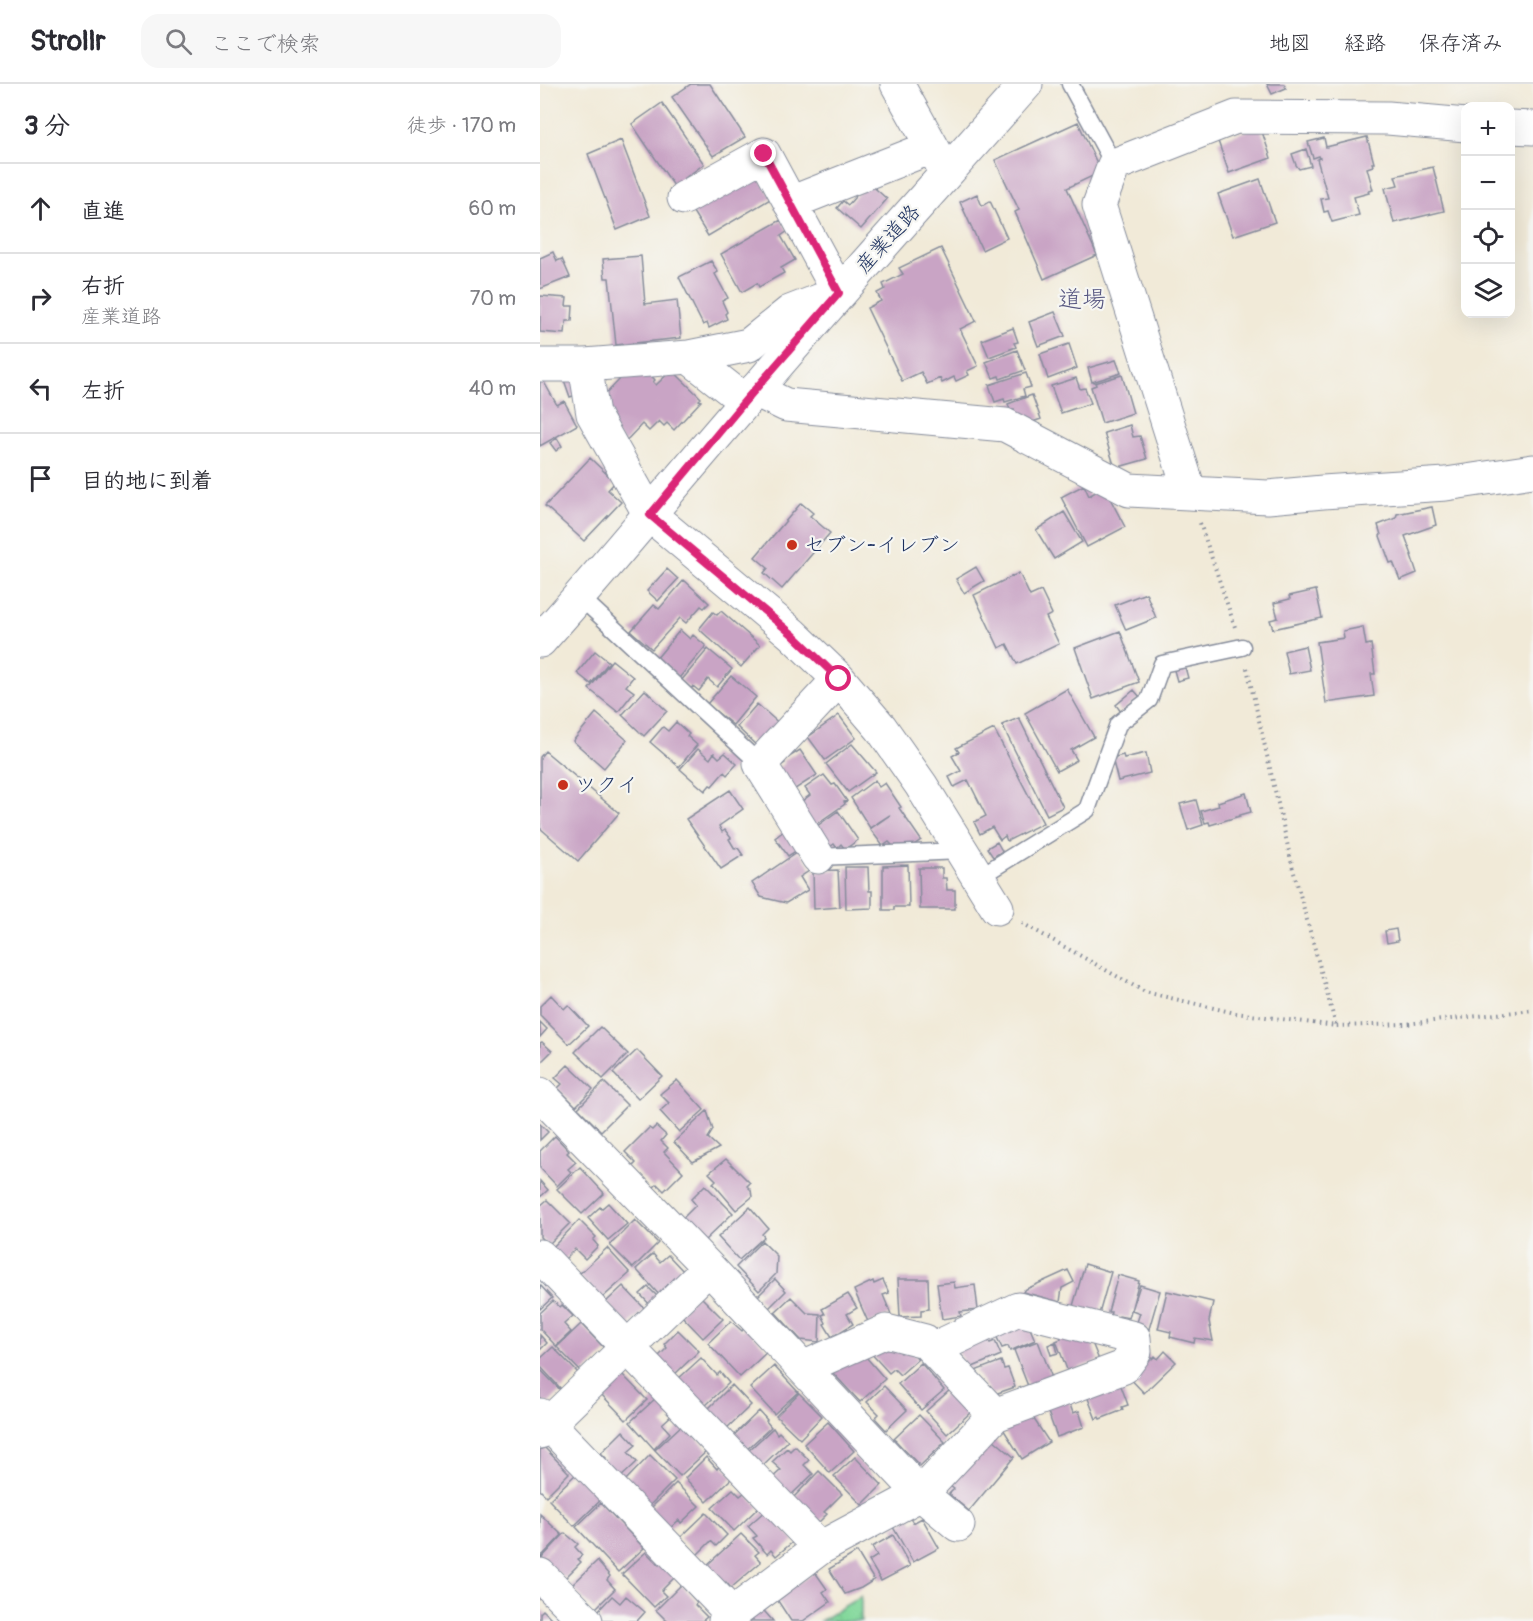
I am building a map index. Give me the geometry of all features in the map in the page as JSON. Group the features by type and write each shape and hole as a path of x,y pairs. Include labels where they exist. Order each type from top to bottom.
{"street":[{"path":"790,203 939,160 897,84"},
{"name":"産業道路","path":"540,641 839,293 939,160 1026,84"},
{"path":"1190,493 1099,205 1114,165 1236,117 1388,118 1461,125"},
{"path":"1515,127 1533,128"},
{"path":"540,365 585,365 689,357 749,345 790,312 839,293 764,154 684,198"},
{"path":"689,357 750,396 786,405 1005,425 1129,490 1268,497 1446,484 1533,471"},
{"path":"585,365 593,414 650,515 792,634 839,679 881,728 921,785 997,908"},
{"path":"818,857 760,764 839,679"},
{"path":"540,1094 709,1268 921,1494 958,1525"},
{"path":"540,1256 820,1548"},
{"path":"709,1268 628,1347 543,1424 729,1617 820,1548 921,1494 995,1414 1124,1367 1135,1352 1134,1338 1018,1309 933,1349"},
{"path":"803,1368 886,1331 925,1341 995,1414"},
{"path":"540,1575 586,1621"}],"lane":[{"path":"1070,84 1114,165"},
{"path":"580,597 760,764"},
{"path":"818,857 970,864 1087,810 1118,724 1149,700 1162,664 1242,647"}],"path":[{"path":"1190,493 1242,647 1293,869 1336,1026"},
{"path":"997,908 1145,993 1235,1014 1336,1026 1406,1024 1533,1010"}],"green space":[{"path":"861,1596 861,1621 820,1621"}],"building":[{"path":"691,84 710,84 745,137 713,156 672,97"},
{"path":"1267,84 1284,84 1286,88 1272,94"},
{"path":"662,103 704,164 674,186 632,124"},
{"path":"1078,122 1101,172 1067,188 1097,255 1044,279 1015,212 1019,210 995,160"},
{"path":"1260,126 1271,158 1229,173 1218,141"},
{"path":"1367,137 1374,163 1372,163 1373,166 1367,168 1373,190 1354,197 1359,215 1332,222 1328,211 1324,212 1321,199 1328,198 1317,159 1320,158 1319,156 1313,158 1308,142 1324,138 1326,147"},
{"path":"621,140 650,216 617,230 588,154"},
{"path":"1306,149 1311,166 1299,169 1292,154"},
{"path":"752,165 772,198 708,236 688,204"},
{"path":"1433,167 1444,211 1394,223 1385,188 1398,185 1395,176"},
{"path":"1260,179 1275,222 1233,236 1218,194"},
{"path":"868,182 887,199 861,229 837,208 843,201 848,205"},
{"path":"977,194 982,206 990,201 1007,238 982,250 960,202"},
{"path":"781,220 788,231 781,236 795,260 781,268 784,273 759,287 757,283 742,292 721,254"},
{"path":"941,248 976,321 960,329 978,366 967,371 969,375 956,381 954,377 942,383 940,378 927,384 921,372 902,381 867,308 881,301 877,293 885,289 883,284 903,274 899,268"},
{"path":"553,252 557,261 562,259 570,277 540,289 540,258"},
{"path":"641,256 645,304 677,300 681,338 616,345 609,278 605,278 603,259"},
{"path":"711,261 728,298 722,301 727,312 725,314 727,319 709,328 707,323 703,325 679,277"},
{"path":"540,296 567,298 566,306 573,306 572,321 566,321 565,334 540,332"},
{"path":"1055,312 1065,336 1038,346 1029,322"},
{"path":"1013,328 1018,342 1014,343 1016,347 989,357 982,340"},
{"path":"1069,344 1077,368 1048,379 1040,354"},
{"path":"1017,350 1025,370 1000,379 999,376 993,378 986,362"},
{"path":"1116,360 1121,373 1092,382 1088,368"},
{"path":"642,366 655,380 653,382 656,385 672,370 701,398 699,400 701,401 674,430 667,423 664,426 659,421 649,431 642,424 624,443 607,424 614,417 602,405 601,399 624,375"},
{"path":"1026,373 1031,387 1023,389 1025,396 1005,402 1004,399 995,402 989,385"},
{"path":"572,374 579,394 570,397 563,377"},
{"path":"540,375 557,405 564,401 577,425 540,446"},
{"path":"1122,375 1133,413 1102,423 1091,387 1096,385 1095,383"},
{"path":"1076,378 1080,389 1085,388 1091,403 1061,413 1051,386"},
{"path":"1032,395 1041,419 1024,425 1014,409 1010,410 1008,404"},
{"path":"1130,425 1133,437 1140,436 1147,459 1115,468 1104,433"},
{"path":"557,438 562,446 556,451 550,443"},
{"path":"590,458 615,482 608,490 621,502 584,541 545,506"},
{"path":"1084,485 1089,496 1104,487 1125,527 1087,547 1061,497"},
{"name":"セブン-イレブン","path":"801,503 813,513 810,516 830,533 782,589 764,573 768,568 755,557"},
{"path":"1432,507 1436,525 1405,536 1417,573 1400,580 1393,562 1390,563 1378,525 1396,518 1397,514"},
{"path":"1064,512 1082,542 1054,559 1036,530"},
{"path":"976,567 984,581 964,593 956,579"},
{"path":"667,569 678,579 658,601 647,591"},
{"path":"1019,573 1030,596 1041,591 1052,614 1046,617 1059,644 1017,664 1007,644 999,648 974,595"},
{"path":"684,580 709,603 704,608 701,606 686,623 680,618 652,649 631,631 654,605 659,609"},
{"path":"1316,590 1322,618 1273,629 1270,620 1278,618 1274,603 1290,599 1289,596"},
{"path":"1146,593 1156,618 1126,630 1115,605"},
{"path":"721,611 760,645 741,667 699,629 713,612 717,615"},
{"path":"1363,627 1366,645 1371,644 1375,674 1371,674 1374,696 1326,703 1317,642 1344,638 1343,631"},
{"path":"680,630 690,639 693,635 706,646 679,678 656,659"},
{"path":"1120,631 1139,682 1093,699 1075,648"},
{"path":"1305,646 1310,670 1289,674 1284,651"},
{"path":"708,649 732,669 717,687 708,679 699,691 693,686 691,689 681,681"},
{"path":"595,651 609,662 591,684 577,673"},
{"path":"612,660 633,677 626,686 634,692 618,712 589,689"},
{"path":"1183,660 1188,678 1177,681 1172,663"},
{"path":"731,676 756,697 733,725 707,704"},
{"path":"1067,689 1094,737 1071,750 1077,760 1057,771 1025,713"},
{"path":"645,690 667,711 644,736 622,715"},
{"path":"1134,690 1140,697 1121,712 1116,705"},
{"path":"757,704 782,726 758,747 737,727"},
{"path":"596,713 627,740 604,768 573,741"},
{"path":"839,715 856,738 825,760 808,737"},
{"path":"1019,718 1063,807 1047,815 1002,725"},
{"path":"676,722 697,745 679,767 650,742 663,727 668,731"},
{"path":"994,729 1043,823 1007,841 1005,836 1000,840 992,827 980,834 974,822 986,816 968,780 954,787 949,777 961,771 952,756 959,752 956,748"},
{"path":"852,744 876,772 848,792 826,764"},
{"path":"698,749 710,759 714,753 719,758 725,753 737,764 727,775 724,772 705,791 680,769"},
{"path":"800,750 817,775 789,793 778,768 785,763 783,761"},
{"name":"ツクイ","path":"545,751 619,813 578,861 540,828 540,757"},
{"path":"1146,753 1150,773 1118,781 1112,758"},
{"path":"824,775 832,785 835,784 847,801 812,827 797,805 810,795 805,788"},
{"path":"875,780 879,787 885,783 921,840 906,850 894,847 889,842 883,846 870,829 890,815 870,828 851,798"},
{"path":"730,790 743,809 719,826 722,832 725,830 731,838 729,839 735,849 738,848 743,855 721,869 686,819"},
{"path":"1246,793 1251,812 1210,825 1209,822 1205,823 1201,811 1219,806 1218,802"},
{"path":"1196,800 1203,825 1188,830 1180,804"},
{"path":"838,811 858,840 845,849 841,844 837,848 834,844 827,849 813,829"},
{"path":"785,830 799,849 788,856 775,838"},
{"path":"997,842 1002,851 993,857 987,848"},
{"path":"799,851 812,869 800,877 808,890 786,903 761,897 752,883"},
{"path":"908,865 909,907 883,910 883,866"},
{"path":"845,867 868,867 872,908 846,909"},
{"path":"919,868 942,868 942,878 946,878 947,890 955,890 955,909 920,909"},
{"path":"838,870 840,907 814,909 813,871"},
{"path":"1396,929 1398,941 1387,943 1385,931"},
{"path":"551,995 564,1009 568,1005 588,1026 569,1044 540,1015 540,1006"},
{"path":"540,1022 547,1029 540,1037"},
{"path":"600,1027 628,1054 603,1079 575,1052"},
{"path":"542,1042 552,1051 540,1063 540,1043"},
{"path":"637,1050 662,1076 638,1099 613,1073"},
{"path":"568,1065 593,1089 576,1106 558,1088 562,1084 555,1078"},
{"path":"677,1080 704,1110 679,1132 660,1111 669,1103 660,1094"},
{"path":"604,1082 627,1105 601,1131 578,1108"},
{"path":"707,1111 713,1130 708,1138 719,1148 693,1162 674,1142"},
{"path":"540,1124 548,1132 540,1140"},
{"path":"656,1126 666,1135 661,1141 668,1148 664,1152 683,1172 664,1191 657,1184 653,1188 632,1167 636,1163 625,1152 649,1128 652,1130"},
{"path":"555,1136 576,1162 568,1169 571,1172 557,1186 540,1168 540,1151"},
{"path":"726,1159 750,1183 747,1186 751,1190 752,1197 736,1210 713,1183 716,1180 709,1173"},
{"path":"580,1167 604,1193 582,1214 557,1189"},
{"path":"540,1181 548,1190 540,1197"},
{"path":"705,1185 733,1213 704,1241 683,1218 696,1205 691,1199"},
{"path":"547,1200 570,1223 548,1245 540,1237 540,1206"},
{"path":"608,1203 627,1224 608,1240 588,1218"},
{"path":"750,1207 768,1228 762,1234 764,1237 739,1260 718,1237"},
{"path":"579,1220 596,1237 593,1240 598,1246 585,1259 575,1249 562,1262 550,1250"},
{"path":"635,1220 658,1243 633,1268 610,1245"},
{"path":"762,1241 777,1256 776,1274 759,1291 736,1267"},
{"path":"607,1248 630,1273 601,1299 578,1275"},
{"path":"653,1254 660,1262 668,1255 686,1274 661,1297 636,1269"},
{"path":"1085,1264 1111,1272 1099,1314 1073,1306"},
{"path":"1068,1270 1074,1282 1062,1288 1060,1302 1023,1292 1024,1290"},
{"path":"1118,1275 1139,1281 1129,1318 1110,1316 1111,1312 1108,1312"},
{"path":"775,1279 786,1291 769,1308 757,1297"},
{"path":"898,1279 928,1279 929,1309 921,1310 921,1316 900,1317"},
{"path":"883,1280 889,1293 883,1295 891,1314 869,1324 854,1290 873,1281 874,1284"},
{"path":"954,1282 955,1288 975,1285 978,1310 960,1312 961,1316 942,1319 937,1284"},
{"path":"540,1285 552,1298 540,1309"},
{"path":"1140,1285 1160,1291 1149,1329 1136,1325 1140,1313 1132,1310"},
{"path":"623,1286 645,1309 628,1325 606,1302"},
{"path":"648,1287 659,1298 651,1306 640,1294"},
{"path":"1167,1291 1213,1302 1209,1321 1213,1341 1195,1338 1194,1343 1170,1337 1171,1332 1158,1329"},
{"path":"698,1294 723,1319 703,1338 679,1313"},
{"path":"848,1294 857,1308 847,1314 853,1324 832,1337 824,1324 826,1323 822,1315 825,1314 822,1309"},
{"path":"791,1297 807,1313 820,1314 819,1342 801,1340 775,1312"},
{"path":"553,1301 560,1307 562,1305 573,1316 564,1324 571,1332 556,1346 540,1329 540,1313"},
{"path":"1024,1314 1035,1340 1010,1351 1008,1346 1002,1348 991,1325"},
{"path":"731,1321 742,1331 745,1327 768,1351 740,1377 708,1343"},
{"path":"581,1324 607,1351 583,1374 557,1347"},
{"path":"983,1328 990,1343 995,1341 1001,1355 968,1369 954,1341"},
{"path":"678,1330 699,1351 673,1376 656,1359 667,1348 664,1344"},
{"path":"1088,1333 1099,1360 1068,1372 1056,1341 1061,1339 1060,1336"},
{"path":"540,1335 547,1343 540,1350"},
{"path":"887,1336 901,1353 908,1347 918,1359 900,1375 894,1369 889,1373 867,1349"},
{"path":"1038,1341 1052,1378 1028,1386 1014,1350"},
{"path":"1055,1342 1058,1353 1051,1355 1048,1345"},
{"path":"553,1347 579,1374 562,1390 540,1366 540,1359"},
{"path":"859,1349 885,1379 860,1402 832,1372"},
{"path":"1145,1351 1152,1359 1155,1356 1158,1359 1165,1351 1176,1362 1144,1393 1124,1372"},
{"path":"701,1358 717,1375 720,1372 729,1383 703,1408 677,1380"},
{"path":"1001,1361 1004,1369 1008,1368 1015,1387 992,1395 975,1371"},
{"path":"921,1363 944,1390 921,1410 898,1384"},
{"path":"774,1366 798,1392 774,1414 750,1388"},
{"path":"540,1369 561,1391 549,1403 540,1403"},
{"path":"621,1373 647,1400 626,1420 600,1393"},
{"path":"1117,1375 1128,1405 1122,1407 1123,1410 1096,1419 1084,1388"},
{"path":"732,1385 751,1405 727,1428 708,1409"},
{"path":"884,1386 907,1410 886,1430 875,1418 879,1414 867,1402"},
{"path":"950,1390 971,1412 947,1434 926,1411"},
{"path":"799,1393 822,1416 800,1439 776,1416"},
{"path":"1067,1396 1073,1413 1079,1411 1084,1427 1057,1437 1045,1404"},
{"path":"657,1397 673,1414 662,1424 670,1433 654,1449 630,1422"},
{"path":"1026,1407 1049,1442 1022,1459 1000,1424"},
{"path":"759,1411 771,1427 744,1452 731,1438"},
{"path":"919,1415 945,1442 920,1466 894,1439"},
{"path":"828,1422 854,1451 830,1473 804,1444"},
{"path":"683,1424 708,1450 680,1476 655,1450"},
{"path":"773,1428 777,1434 779,1432 788,1441 761,1467 747,1452"},
{"path":"623,1431 636,1445 628,1452 637,1462 617,1481 600,1464 606,1458 601,1453"},
{"path":"987,1434 1014,1457 969,1511 949,1494 954,1489 946,1483"},
{"path":"795,1446 809,1460 804,1465 813,1474 789,1497 771,1479 781,1470 772,1462 787,1448 790,1451"},
{"path":"544,1447 569,1473 546,1496 540,1490 540,1450"},
{"path":"650,1455 675,1480 646,1509 622,1484"},
{"path":"706,1457 717,1469 721,1464 733,1477 707,1502 685,1478"},
{"path":"855,1457 882,1485 862,1505 834,1476"},
{"path":"819,1471 842,1494 824,1512 827,1514 817,1524 792,1499"},
{"path":"576,1474 603,1498 574,1526 549,1500"},
{"path":"676,1483 699,1506 681,1523 679,1520 668,1530 649,1510"},
{"path":"733,1489 740,1496 744,1493 759,1507 734,1531 712,1508"},
{"path":"601,1503 644,1548 618,1572 576,1527"},
{"path":"766,1510 794,1541 776,1556 771,1550 767,1554 753,1538 757,1536 748,1526"},
{"path":"706,1513 727,1535 716,1546 711,1541 697,1555 680,1538"},
{"path":"540,1514 562,1535 540,1558"},
{"path":"910,1518 913,1523 922,1518 939,1548 913,1562 893,1527"},
{"path":"565,1533 578,1544 575,1547 582,1555 578,1559 581,1562 565,1578 540,1560"},
{"path":"741,1534 759,1552 755,1555 761,1562 731,1588 707,1565"},
{"path":"893,1535 910,1566 881,1581 869,1561 877,1556 872,1547"},
{"path":"646,1552 659,1565 661,1562 675,1577 661,1591 666,1596 654,1607 622,1574"},
{"path":"857,1552 874,1580 845,1594 829,1569"},
{"path":"597,1561 610,1576 607,1580 615,1589 594,1610 571,1586"},
{"path":"815,1572 827,1589 823,1592 830,1602 803,1621 791,1621 776,1598"},
{"path":"681,1585 707,1617 702,1621 667,1621 656,1610"},
{"path":"612,1596 620,1603 626,1596 645,1612 637,1621 599,1621 602,1618 596,1613"},
{"path":"757,1603 773,1621 737,1621"},
{"path":"543,1610 554,1621 540,1621 540,1613"}],"place":[{"name":"セブン-イレブン","path":"792,545"},
{"name":"ツクイ","path":"563,785"}],"district":[{"name":"道場","path":"1082,299"}],"route":[{"path":"764,154 839,293 650,515 792,634 839,679"}]}
